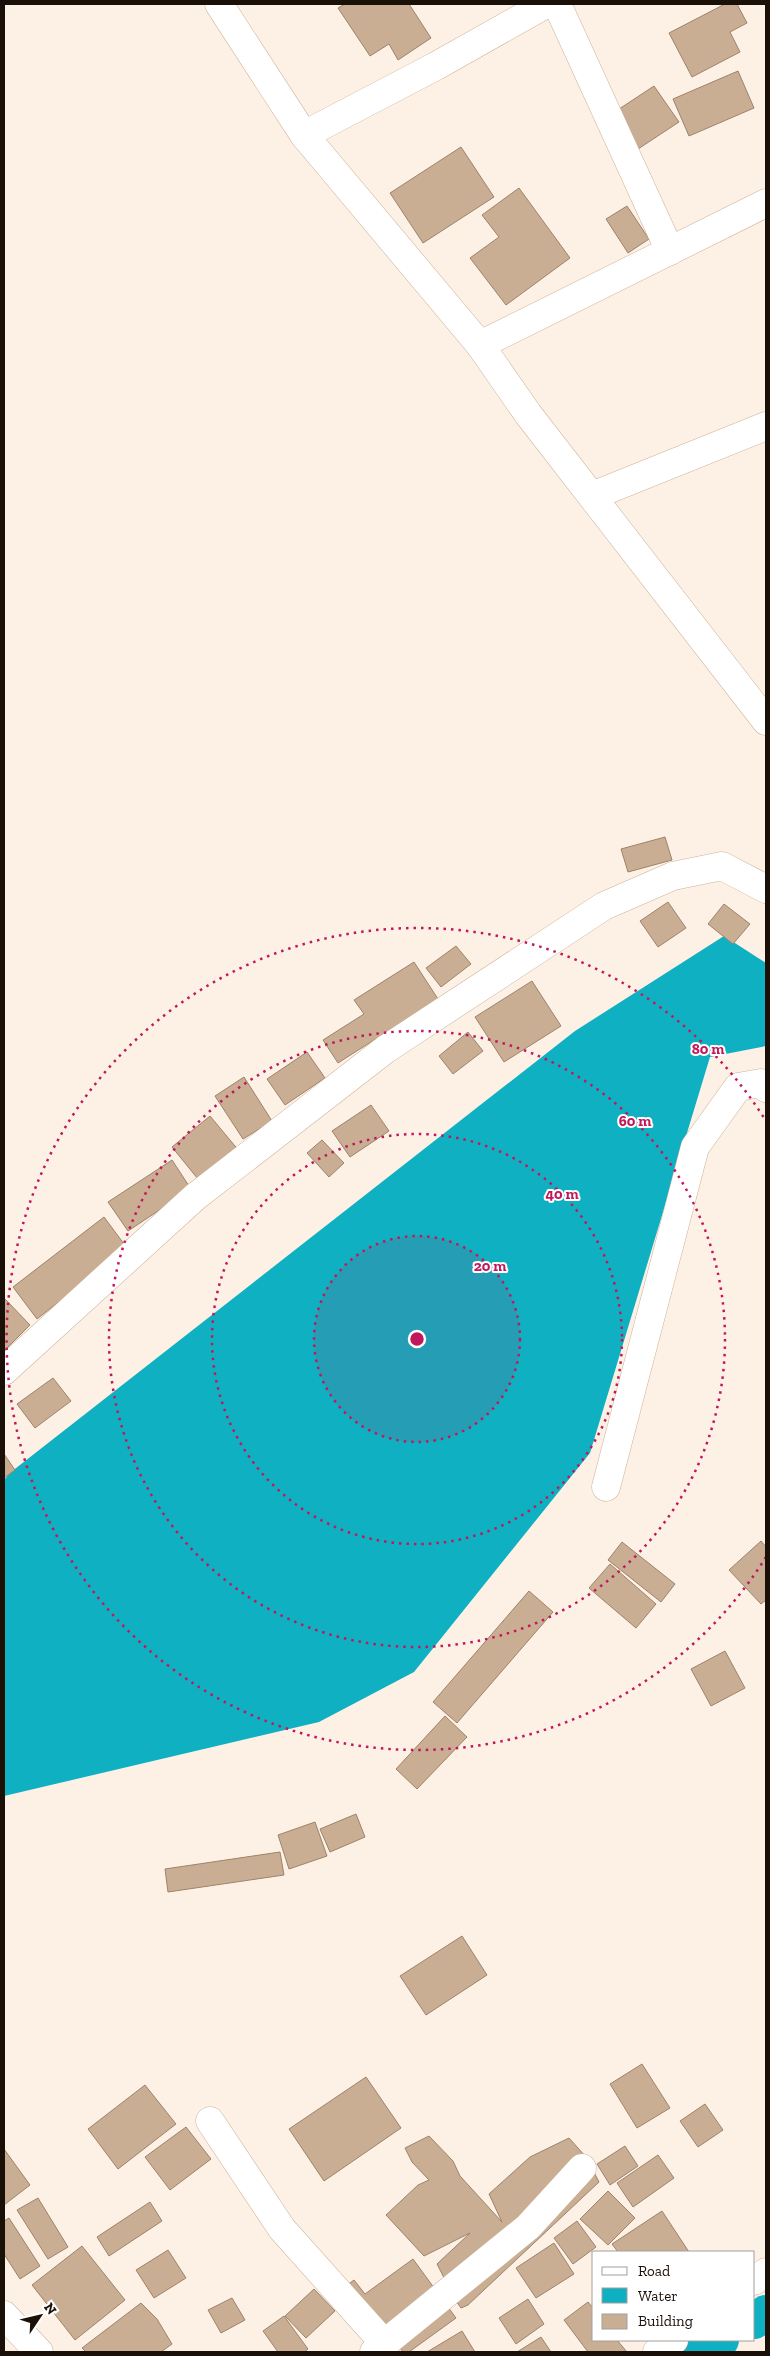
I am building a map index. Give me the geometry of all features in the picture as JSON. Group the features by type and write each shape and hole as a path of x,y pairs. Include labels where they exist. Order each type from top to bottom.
{"street":[{"path":"218,4 304,135 480,345 528,414 766,721"},
{"path":"304,135 436,66 546,4"},
{"path":"557,4 670,251"},
{"path":"480,345 766,203"},
{"path":"592,496 766,426"},
{"path":"4,1371 196,1197 386,1048 604,906 674,876 722,866 766,889"},
{"path":"606,1487 695,1147 738,1087 761,1082 766,1088"},
{"path":"210,2121 282,2229 379,2348 528,2227 582,2168"},
{"path":"755,2280 766,2272"},
{"path":"4,2315 38,2352"},
{"path":"658,2352 673,2341"}],"water":[{"path":"724,936 766,963 766,1046 710,1057 590,1453 414,1672 319,1722 4,1796 4,1480 11,1472 575,1031"}],"building":[{"path":"345,4 409,4 431,38 398,60 389,44 370,56 338,8"},
{"path":"725,4 737,4 747,23 730,32 740,52 692,77 669,33"},
{"path":"738,71 754,108 689,136 673,99"},
{"path":"654,86 679,122 635,151 610,115"},
{"path":"461,147 494,197 423,243 390,193"},
{"path":"519,188 570,258 506,305 470,258 499,237 482,215"},
{"path":"627,206 649,239 628,253 606,219"},
{"path":"665,837 672,860 628,872 621,849"},
{"path":"668,902 686,928 658,947 640,921"},
{"path":"724,904 750,924 733,944 708,924"},
{"path":"456,946 471,964 441,987 426,968"},
{"path":"414,962 438,999 338,1063 323,1040 364,1014 354,1000"},
{"path":"532,981 561,1026 504,1062 475,1017"},
{"path":"468,1032 483,1051 453,1074 439,1056"},
{"path":"307,1052 325,1078 285,1105 267,1079"},
{"path":"244,1077 272,1121 243,1139 215,1096"},
{"path":"371,1105 389,1131 350,1157 332,1131"},
{"path":"210,1116 240,1152 202,1184 172,1147"},
{"path":"322,1140 344,1163 329,1177 307,1153"},
{"path":"172,1160 191,1189 128,1231 108,1202"},
{"path":"104,1217 127,1248 37,1319 13,1287"},
{"path":"4,1300 30,1325 4,1351"},
{"path":"53,1378 71,1401 35,1428 17,1404"},
{"path":"4,1454 15,1470 4,1478"},
{"path":"761,1541 766,1547 766,1600 761,1604 729,1570"},
{"path":"622,1542 675,1584 661,1602 608,1560"},
{"path":"610,1564 656,1604 636,1628 589,1588"},
{"path":"529,1591 553,1612 457,1723 433,1702"},
{"path":"725,1651 745,1688 711,1706 691,1669"},
{"path":"445,1716 467,1737 417,1789 396,1769"},
{"path":"356,1814 365,1837 330,1852 320,1829"},
{"path":"315,1822 327,1856 289,1869 278,1835"},
{"path":"280,1852 284,1875 168,1892 165,1869"},
{"path":"462,1936 487,1975 426,2015 400,1976"},
{"path":"642,2064 670,2108 637,2128 610,2084"},
{"path":"366,2077 401,2128 324,2181 289,2129"},
{"path":"145,2085 176,2124 118,2169 88,2129"},
{"path":"705,2104 723,2130 698,2147 680,2121"},
{"path":"186,2127 211,2159 170,2190 145,2157"},
{"path":"429,2136 453,2161 460,2176 502,2222 489,2194 530,2157 569,2138 586,2157 599,2182 468,2305 461,2308 437,2264 470,2233 424,2256 386,2215 418,2185 429,2180 412,2162 405,2148"},
{"path":"625,2146 638,2166 610,2185 597,2164"},
{"path":"4,2149 30,2185 4,2205"},
{"path":"658,2155 674,2178 633,2207 617,2183"},
{"path":"608,2191 635,2218 608,2245 580,2219"},
{"path":"38,2198 68,2247 48,2259 17,2210"},
{"path":"150,2202 162,2221 109,2256 97,2237"},
{"path":"662,2211 688,2251 617,2251 612,2244"},
{"path":"9,2218 40,2266 20,2279 4,2254 4,2221"},
{"path":"577,2221 596,2247 573,2264 554,2238"},
{"path":"554,2243 574,2274 536,2298 516,2268"},
{"path":"82,2246 125,2300 75,2340 32,2285"},
{"path":"168,2250 186,2278 154,2298 136,2270"},
{"path":"413,2259 456,2318 409,2352 403,2352 381,2323 339,2291 354,2280 365,2294"},
{"path":"314,2289 335,2311 306,2338 285,2316"},
{"path":"232,2298 245,2320 221,2333 208,2310"},
{"path":"528,2299 544,2324 516,2344 499,2318"},
{"path":"588,2302 592,2307 592,2341 618,2341 627,2352 588,2352 564,2320"},
{"path":"141,2303 157,2319 172,2344 161,2352 86,2352 82,2348"},
{"path":"284,2316 308,2349 304,2352 278,2352 263,2331"},
{"path":"462,2331 475,2352 427,2352"},
{"path":"541,2337 551,2352 517,2352"}],"waterway":[{"path":"755,2320 766,2313"},
{"path":"701,2352 719,2341"}]}
